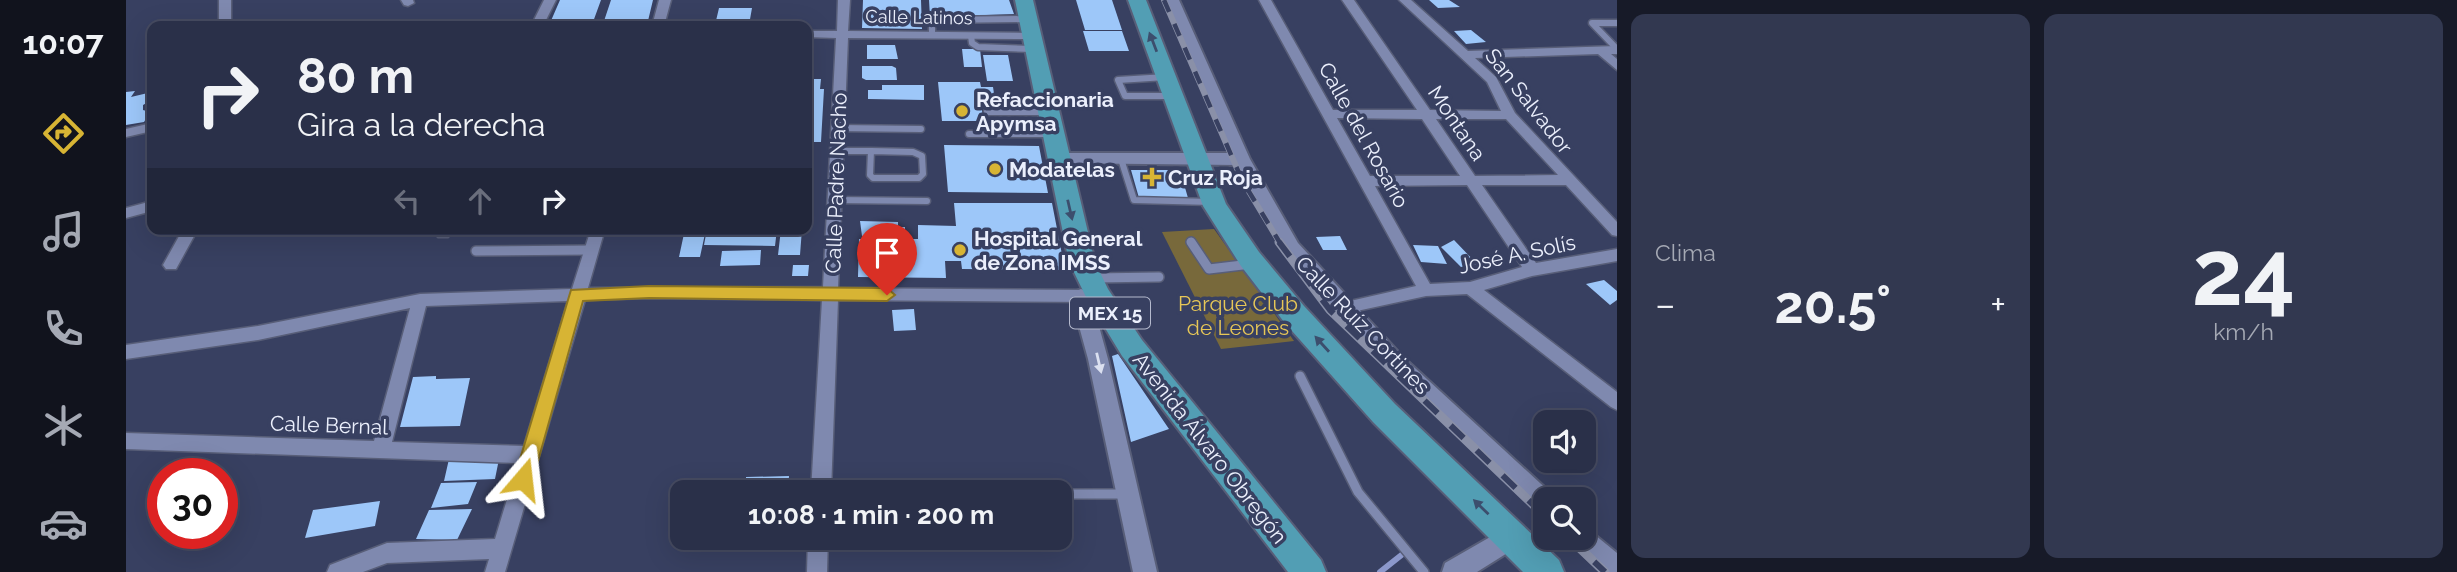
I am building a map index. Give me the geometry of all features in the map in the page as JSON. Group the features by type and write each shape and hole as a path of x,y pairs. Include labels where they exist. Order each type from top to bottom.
{"highway":[{"path":"1136,0 1214,202 1254,264 1294,314 1384,413 1547,572"},
{"name":"Avenida Álvaro Obregón","path":"1030,26 1089,290 1309,572"}],"street":[{"path":"225,0 225,21"},
{"path":"540,21 550,0"},
{"path":"659,21 665,0"},
{"name":"Calle Padre Nacho","path":"822,480 844,0"},
{"name":"Calle Ruíz Cortines","path":"1172,0 1242,159 1268,212 1291,248 1396,363 1533,492"},
{"name":"Calle del Rosario","path":"1265,0 1327,114 1368,181 1426,290"},
{"name":"Montana","path":"1348,0 1532,271"},
{"name":"San Salvador","path":"1405,0 1492,80 1510,115 1567,180 1617,231"},
{"name":"Calle Latinos","path":"812,34 971,36 1030,26"},
{"path":"1467,55 1617,49"},
{"path":"1599,50 1617,66"},
{"path":"1327,114 1510,115"},
{"path":"126,132 147,128"},
{"path":"1053,135 1121,159 1242,159"},
{"path":"1368,181 1567,180"},
{"path":"126,213 147,207"},
{"path":"171,265 188,235"},
{"path":"495,572 596,235"},
{"name":"José A. Solís","path":"1343,308 1426,290 1470,288 1532,271 1617,255"},
{"path":"1470,288 1617,402"},
{"path":"126,352 258,334 419,299 649,292 831,294 1089,290 1145,572"},
{"path":"381,450 419,299"},
{"name":"Calle Bernal","path":"126,441 531,455"},
{"path":"1454,572 1511,537"},
{"path":"337,572 387,553 502,549"},
{"path":"817,572 818,550"},
{"path":"1596,550 1617,570"}],"lane":[{"path":"932,35 932,23 938,19 1030,26"},
{"path":"1617,23 1592,23 1617,49"},
{"path":"1118,80 1169,86 1125,96 1118,80"},
{"path":"987,112 1053,135"},
{"path":"838,128 921,129"},
{"path":"970,134 1053,135"},
{"path":"837,151 871,151 918,153 922,156 923,174 919,178 873,178 870,175 871,151"},
{"path":"1121,159 1134,200 1214,202"},
{"path":"835,200 927,201"},
{"path":"1191,242 1209,269 1254,264"},
{"path":"476,251 591,250"},
{"path":"1089,290 1159,277"},
{"path":"1300,376 1358,492 1424,572"},
{"path":"1072,494 1128,494"}],"green space":[{"name":"Parque Club de Leones","path":"1214,229 1294,341 1221,349 1162,232"}],"building":[{"path":"560,0 601,0 593,21 551,21"},
{"path":"611,0 653,0 648,21 604,21"},
{"path":"863,0 921,0 922,29 862,28"},
{"path":"929,0 1009,0 1014,14 930,17"},
{"path":"1076,0 1112,0 1122,30 1085,30"},
{"path":"1429,0 1449,0 1460,7 1438,8"},
{"path":"719,8 752,8 750,21 716,21"},
{"path":"1471,30 1486,42 1466,44 1454,31"},
{"path":"1083,31 1122,31 1129,51 1089,51"},
{"path":"867,45 895,45 898,59 867,59"},
{"path":"962,49 980,49 982,67 964,67"},
{"path":"983,55 1008,55 1013,81 987,81"},
{"path":"862,66 892,66 896,68 897,80 866,80 862,78"},
{"path":"812,79 821,79 820,89 824,89 821,142 812,142"},
{"path":"938,82 980,82 981,87 993,87 995,100 981,100 983,121 942,121"},
{"path":"882,85 924,85 924,100 868,99 868,90 882,90"},
{"path":"135,91 131,97 147,93 147,103 143,105 143,110 147,111 144,122 126,125 126,92"},
{"name":"Modatelas","path":"944,145 1039,146 1048,193 948,192"},
{"name":"Cruz Roja","path":"1131,170 1168,170 1173,185 1184,184 1188,198 1139,198"},
{"name":"Hospital General de Zona IMSS","path":"954,203 1052,203 1065,270 962,269 961,261 945,261 946,278 858,277 859,239 918,239 918,225 956,226"},
{"path":"860,221 898,222 898,227 905,227 905,237 862,236"},
{"path":"684,235 705,235 700,257 679,257"},
{"path":"706,235 776,235 775,246 704,245"},
{"path":"780,235 802,235 800,255 778,255"},
{"path":"1340,236 1347,250 1323,250 1316,237"},
{"path":"1454,240 1477,264 1461,267 1441,247"},
{"path":"1413,245 1438,246 1447,264 1421,262"},
{"path":"761,250 760,265 720,266 722,251"},
{"path":"793,265 809,265 808,276 792,276"},
{"path":"1604,280 1617,291 1617,300 1610,305 1586,284"},
{"path":"914,309 916,330 894,331 892,310"},
{"path":"1118,354 1169,429 1131,442 1112,356"},
{"path":"436,376 436,379 470,378 460,426 400,427 413,377"},
{"path":"449,459 499,459 495,479 444,481"},
{"path":"789,476 789,480 746,480 746,477"},
{"path":"477,482 468,504 431,508 441,483"},
{"path":"380,501 375,526 305,538 313,510"},
{"path":"472,509 457,540 416,539 429,510"}],"waterway":[{"path":"1380,572 1404,553"}],"railway":[{"path":"1164,0 1242,180 1280,243"},
{"path":"1279,242 1330,310 1533,505"},
{"path":"1582,550 1605,572"}],"place":[{"name":"Refaccionaria Apymsa","path":"962,111"},
{"name":"Modatelas","path":"995,169"},
{"name":"Cruz Roja","path":"1152,177"},
{"name":"Hospital General de Zona IMSS","path":"960,250"}],"route":[{"path":"523,479 577,295 649,292 887,295"}]}
